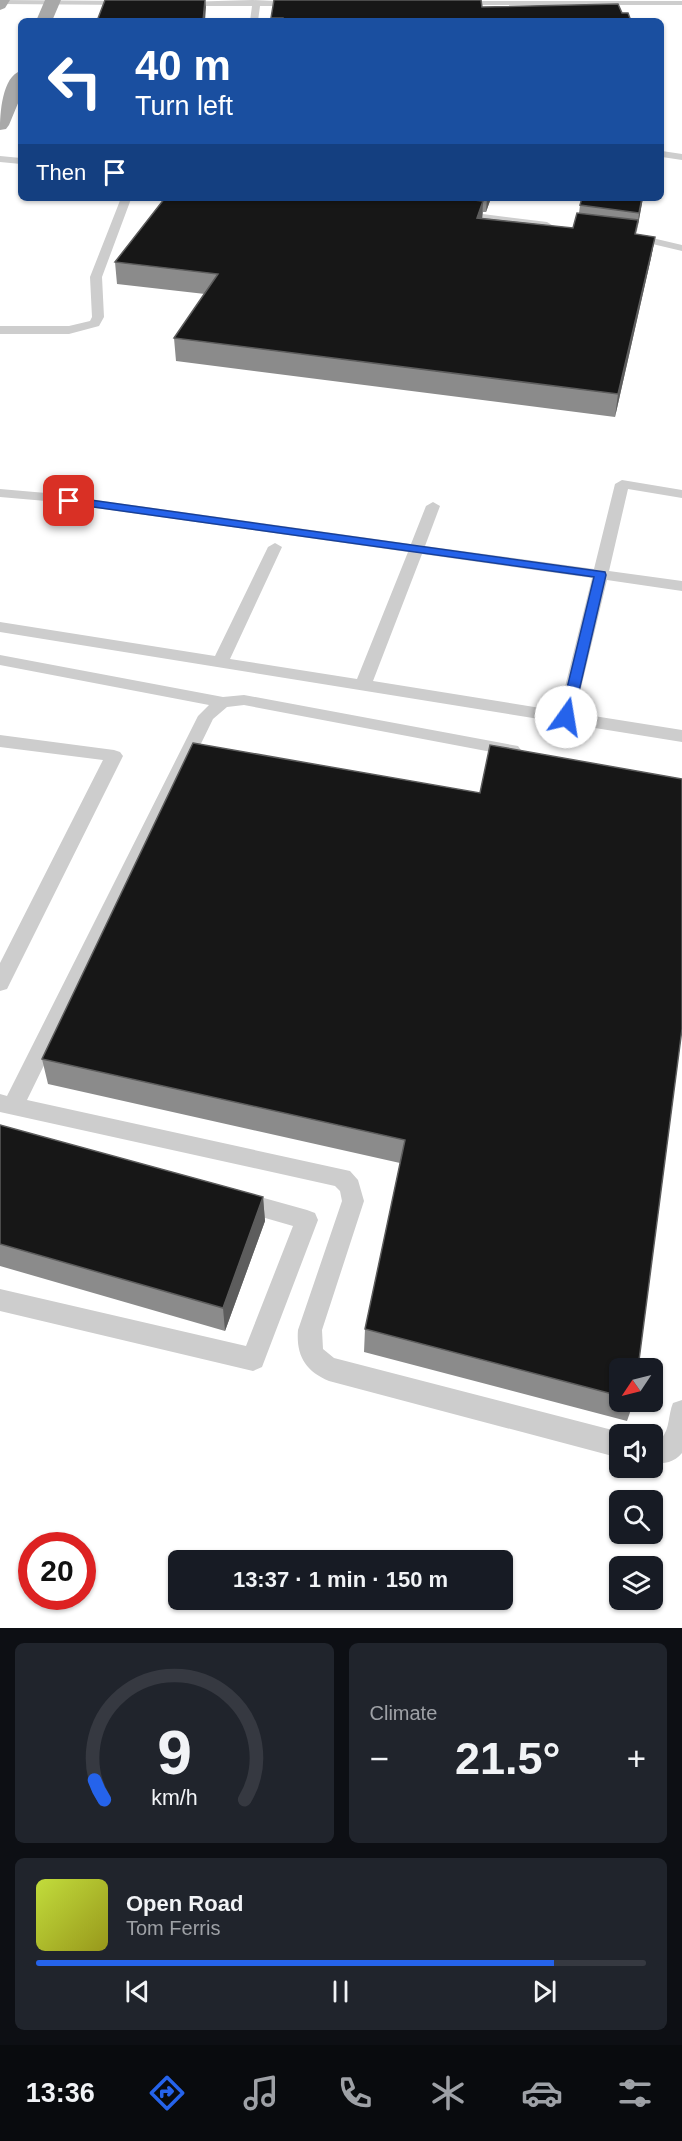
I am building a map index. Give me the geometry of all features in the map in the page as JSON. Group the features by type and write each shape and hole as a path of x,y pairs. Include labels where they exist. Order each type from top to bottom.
{"main road":[{"path":"45,18 52,2"},
{"path":"0,125 18,83"}],"lane":[{"path":"454,3 535,1 682,3"},
{"path":"1,2 143,3"},
{"path":"177,4 257,2 303,4"},
{"path":"254,18 257,2"},
{"path":"664,154 682,156"},
{"path":"0,159 18,161"},
{"path":"0,330 69,330 95,323 98,317 96,277 125,201"},
{"path":"446,213 564,228"},
{"path":"623,235 682,248"},
{"path":"566,717 622,484 682,494"},
{"path":"0,493 682,586"},
{"path":"363,685 433,506"},
{"path":"220,663 275,547"},
{"path":"0,627 682,736"},
{"path":"0,660 223,702 244,699 532,754"},
{"path":"223,702 206,716 6,1105 342,1178 350,1188 353,1201 310,1330 309,1348 316,1361 329,1369 609,1442"},
{"path":"0,741 114,756 0,983"},
{"path":"0,1300 253,1359 308,1220 217,1195"},
{"path":"663,1450 668,1450 680,1436 682,1412"}],"building":[{"path":"105,0 205,0 203,18 98,18"},
{"path":"274,0 481,0 482,7 618,4 622,13 628,13 630,18 283,18 271,18"},
{"path":"163,201 483,201 477,218 573,228 577,213 638,220 635,234 655,237 618,394 174,338 218,274 115,262"},
{"path":"581,201 641,201 639,213 580,205"},
{"path":"193,743 480,793 490,745 682,779 682,1029 639,1358 609,1358 609,1393 365,1329 405,1140 42,1059"},
{"path":"0,1125 263,1197 223,1308 0,1244"}],"route":[{"path":"69,501 600,575 566,717"}]}
